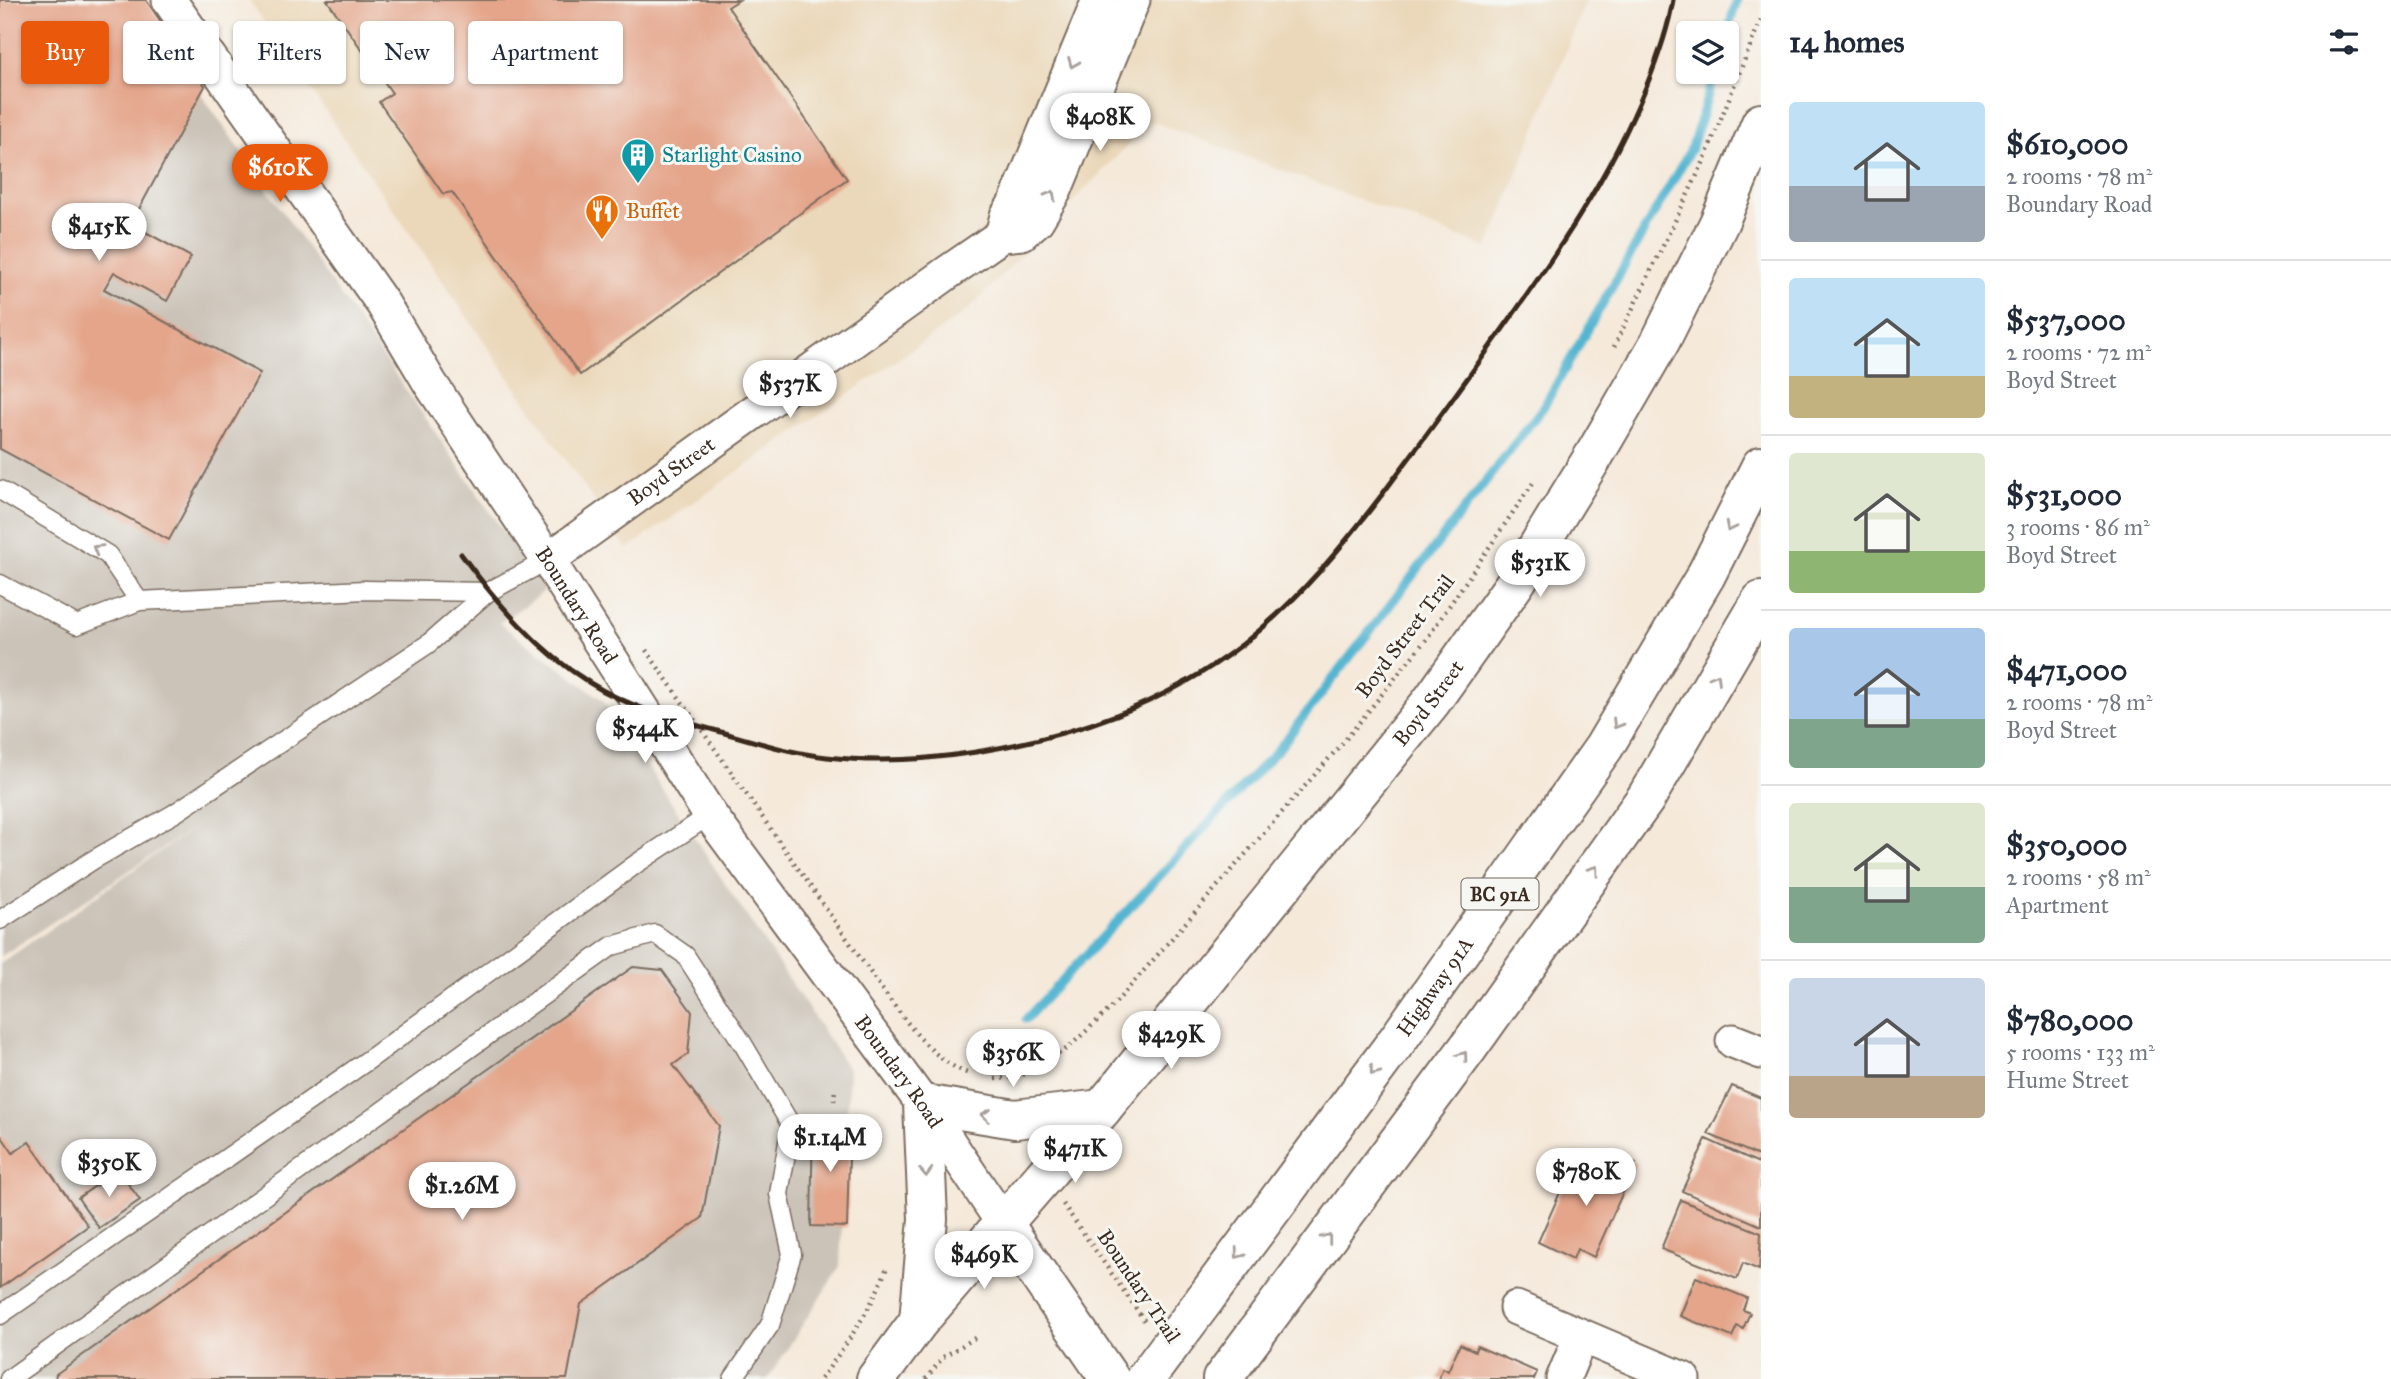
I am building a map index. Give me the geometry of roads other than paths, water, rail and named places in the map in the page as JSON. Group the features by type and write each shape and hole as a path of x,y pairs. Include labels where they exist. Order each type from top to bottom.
{"main road":[{"name":"Boyd Street","path":"876,1379 919,1321 1102,1109 1431,702 1516,582 1661,340 1719,223 1761,123"},
{"name":"Highway 91A","path":"1145,1379 1399,1038 1604,747 1706,575 1761,466"},
{"name":"BC 91A","path":"1232,1366 1468,1048 1646,798 1761,601"},
{"path":"919,1321 928,1223 923,1104 1015,1119 1102,1109"},
{"name":"Boundary Road","path":"1003,1223 1110,1379"}],"street":[{"name":"Boundary Road","path":"169,0 383,304 430,383 548,560 710,815 923,1104 1003,1223"},
{"path":"1002,235 1007,216 1016,202 1099,0"},
{"name":"Boyd Street","path":"548,560 1002,235 1022,233 1037,220 1055,190 1133,0"},
{"path":"1516,1308 1683,1379"},
{"path":"1563,1379 1581,1336"}],"lane":[{"path":"0,490 108,555 139,601"},
{"path":"0,920 93,860 175,813 428,644 488,592 548,560"},
{"path":"0,584 77,625 139,601 365,590 488,592"},
{"path":"0,1315 374,1056 636,864 710,815"},
{"path":"9,1379 612,946 655,934 685,955 743,1044 791,1125 779,1194 792,1254 770,1325 733,1379"}],"waterway":[{"path":"1731,21 1737,0"},
{"path":"1026,1019 1281,746 1544,406 1692,147 1711,84"}],"railway":[{"path":"461,554 520,625 553,656 590,683 619,699 650,711 798,752 846,759 883,760 957,755 1048,737 1083,727 1150,701 1213,665 1263,627 1318,572 1384,492 1539,277 1598,185 1646,87 1662,45 1673,0"}],"place":[{"name":"Starlight Casino","path":"638,185"},
{"name":"Buffet","path":"602,241"}]}
